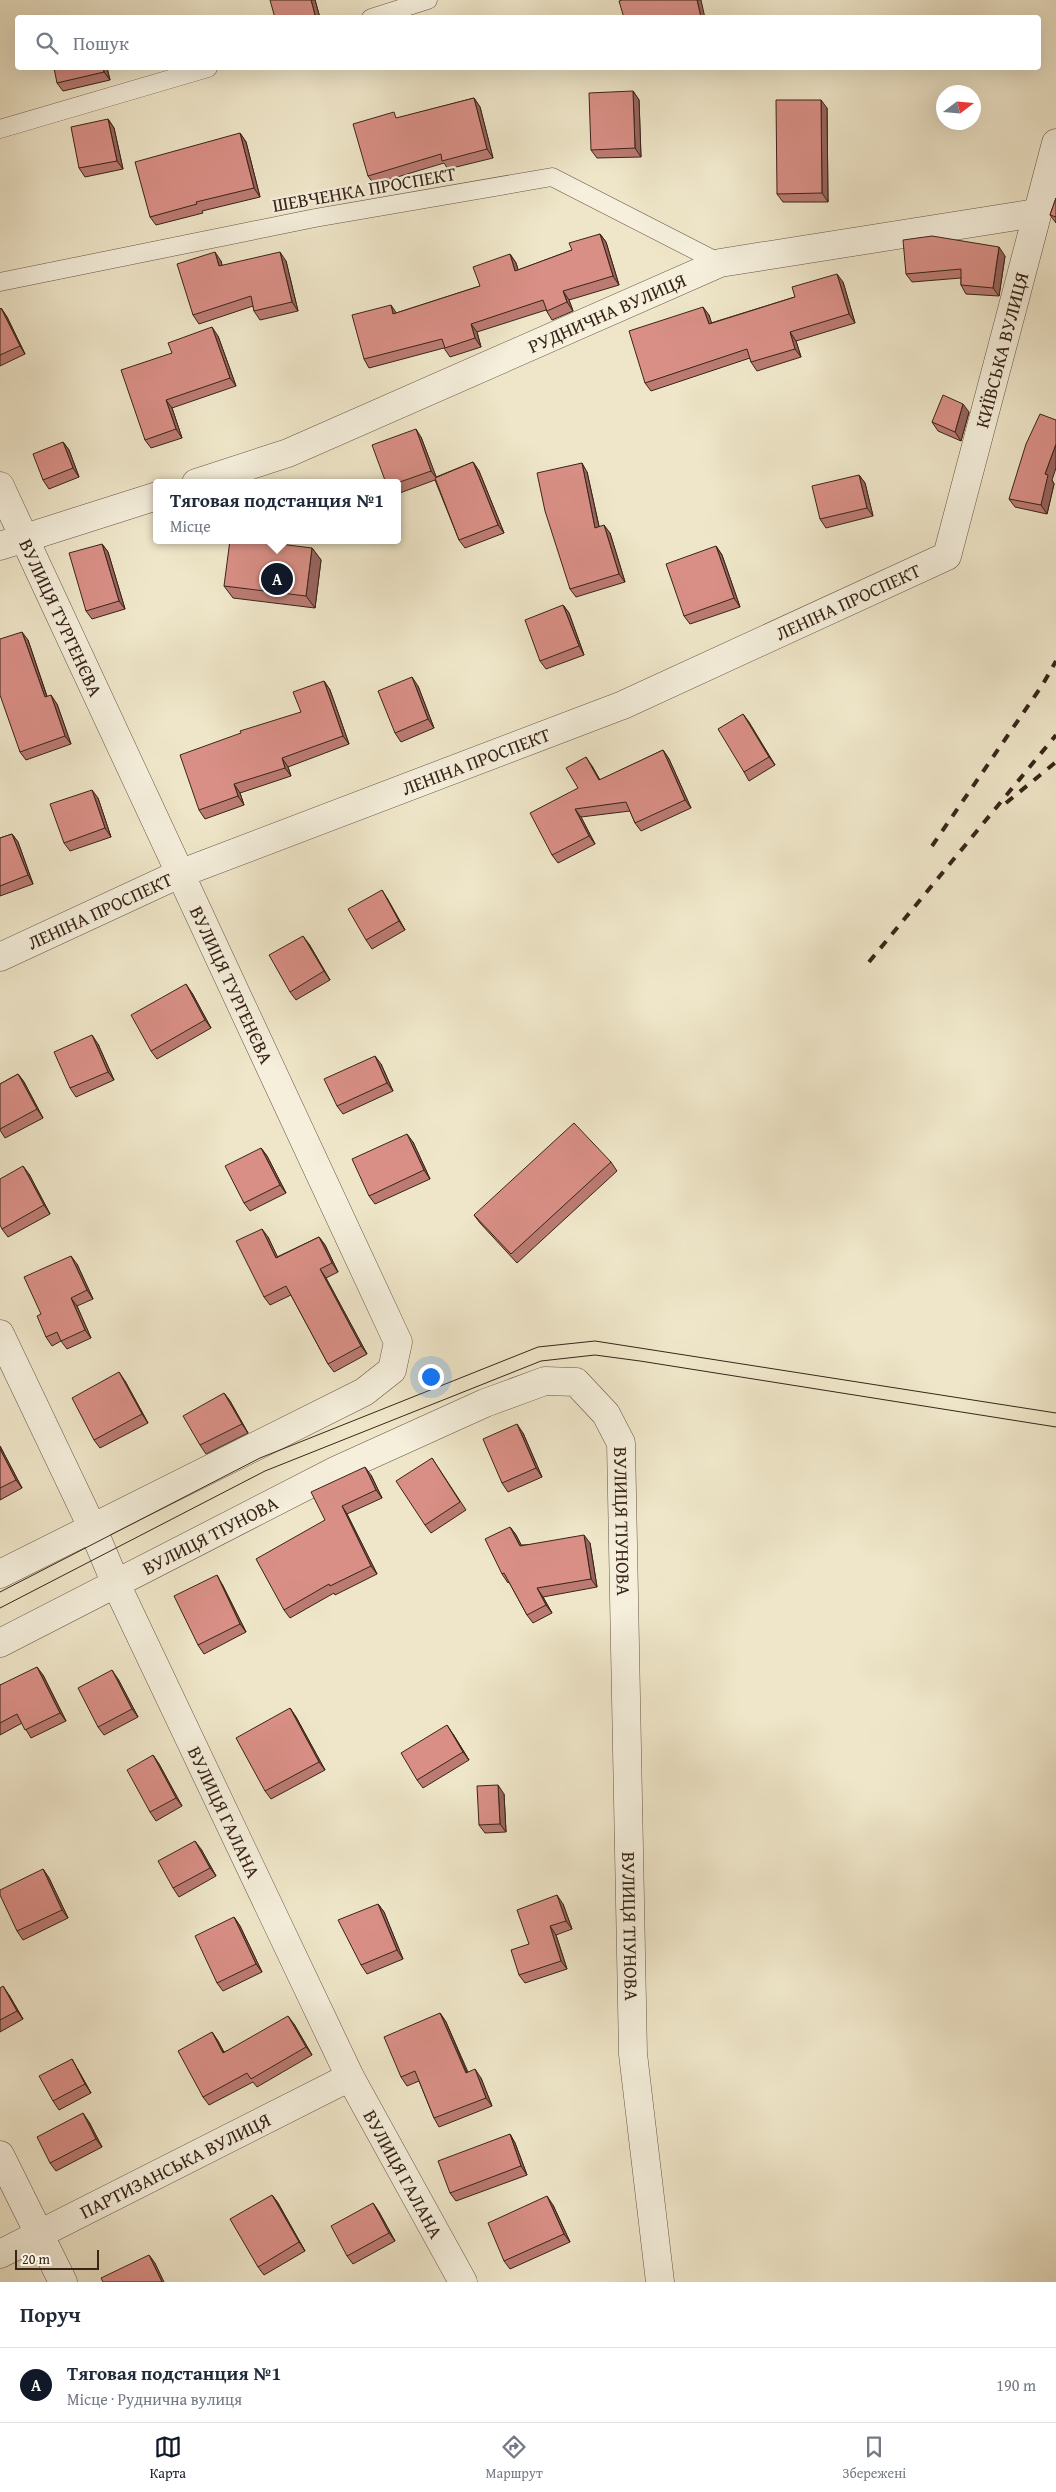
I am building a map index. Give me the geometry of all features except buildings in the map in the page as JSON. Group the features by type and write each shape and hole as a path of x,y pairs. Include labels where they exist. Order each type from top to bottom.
{"street":[{"name":"КИЇВСЬКА ВУЛИЦЯ","path":"947,556 1056,143"},
{"name":"РУДНИЧНА ВУЛИЦЯ","path":"208,479 288,453 720,263 1036,213"},
{"name":"ВУЛИЦЯ ТУРГЕНЄВА","path":"0,486 26,538 179,874 398,1342 392,1370 364,1392 92,1527"},
{"path":"0,546 153,497"},
{"name":"ЛЕНІНА ПРОСПЕКТ","path":"0,957 179,874 623,705 947,556"},
{"name":"ВУЛИЦЯ ГАЛАНА","path":"0,1334 92,1527 116,1584 350,2077 463,2282"},
{"name":"ВУЛИЦЯ ТІУНОВА","path":"0,1643 337,1470 485,1403 544,1382 576,1382 606,1414 621,1442 633,2054 660,2282"},
{"path":"0,1574 92,1527"},
{"name":"ПАРТИЗАНСЬКА ВУЛИЦЯ","path":"0,2254 350,2077"},
{"path":"0,2156 63,2282"}],"lane":[{"path":"380,15 428,0"},
{"path":"0,129 201,70"},
{"name":"ШЕВЧЕНКА ПРОСПЕКТ","path":"0,282 315,218 552,177 720,263"}],"tram line":[{"path":"0,1592 260,1458 538,1347 595,1341 1056,1413"},
{"path":"0,1608 265,1471 541,1361 595,1355 1056,1427"}],"railway":[{"path":"932,846 1043,684 1056,661"},
{"path":"869,962 1056,735"},
{"path":"1006,803 1056,762"}],"place":[{"name":"Тяговая подстанция №1","path":"277,579"}]}
